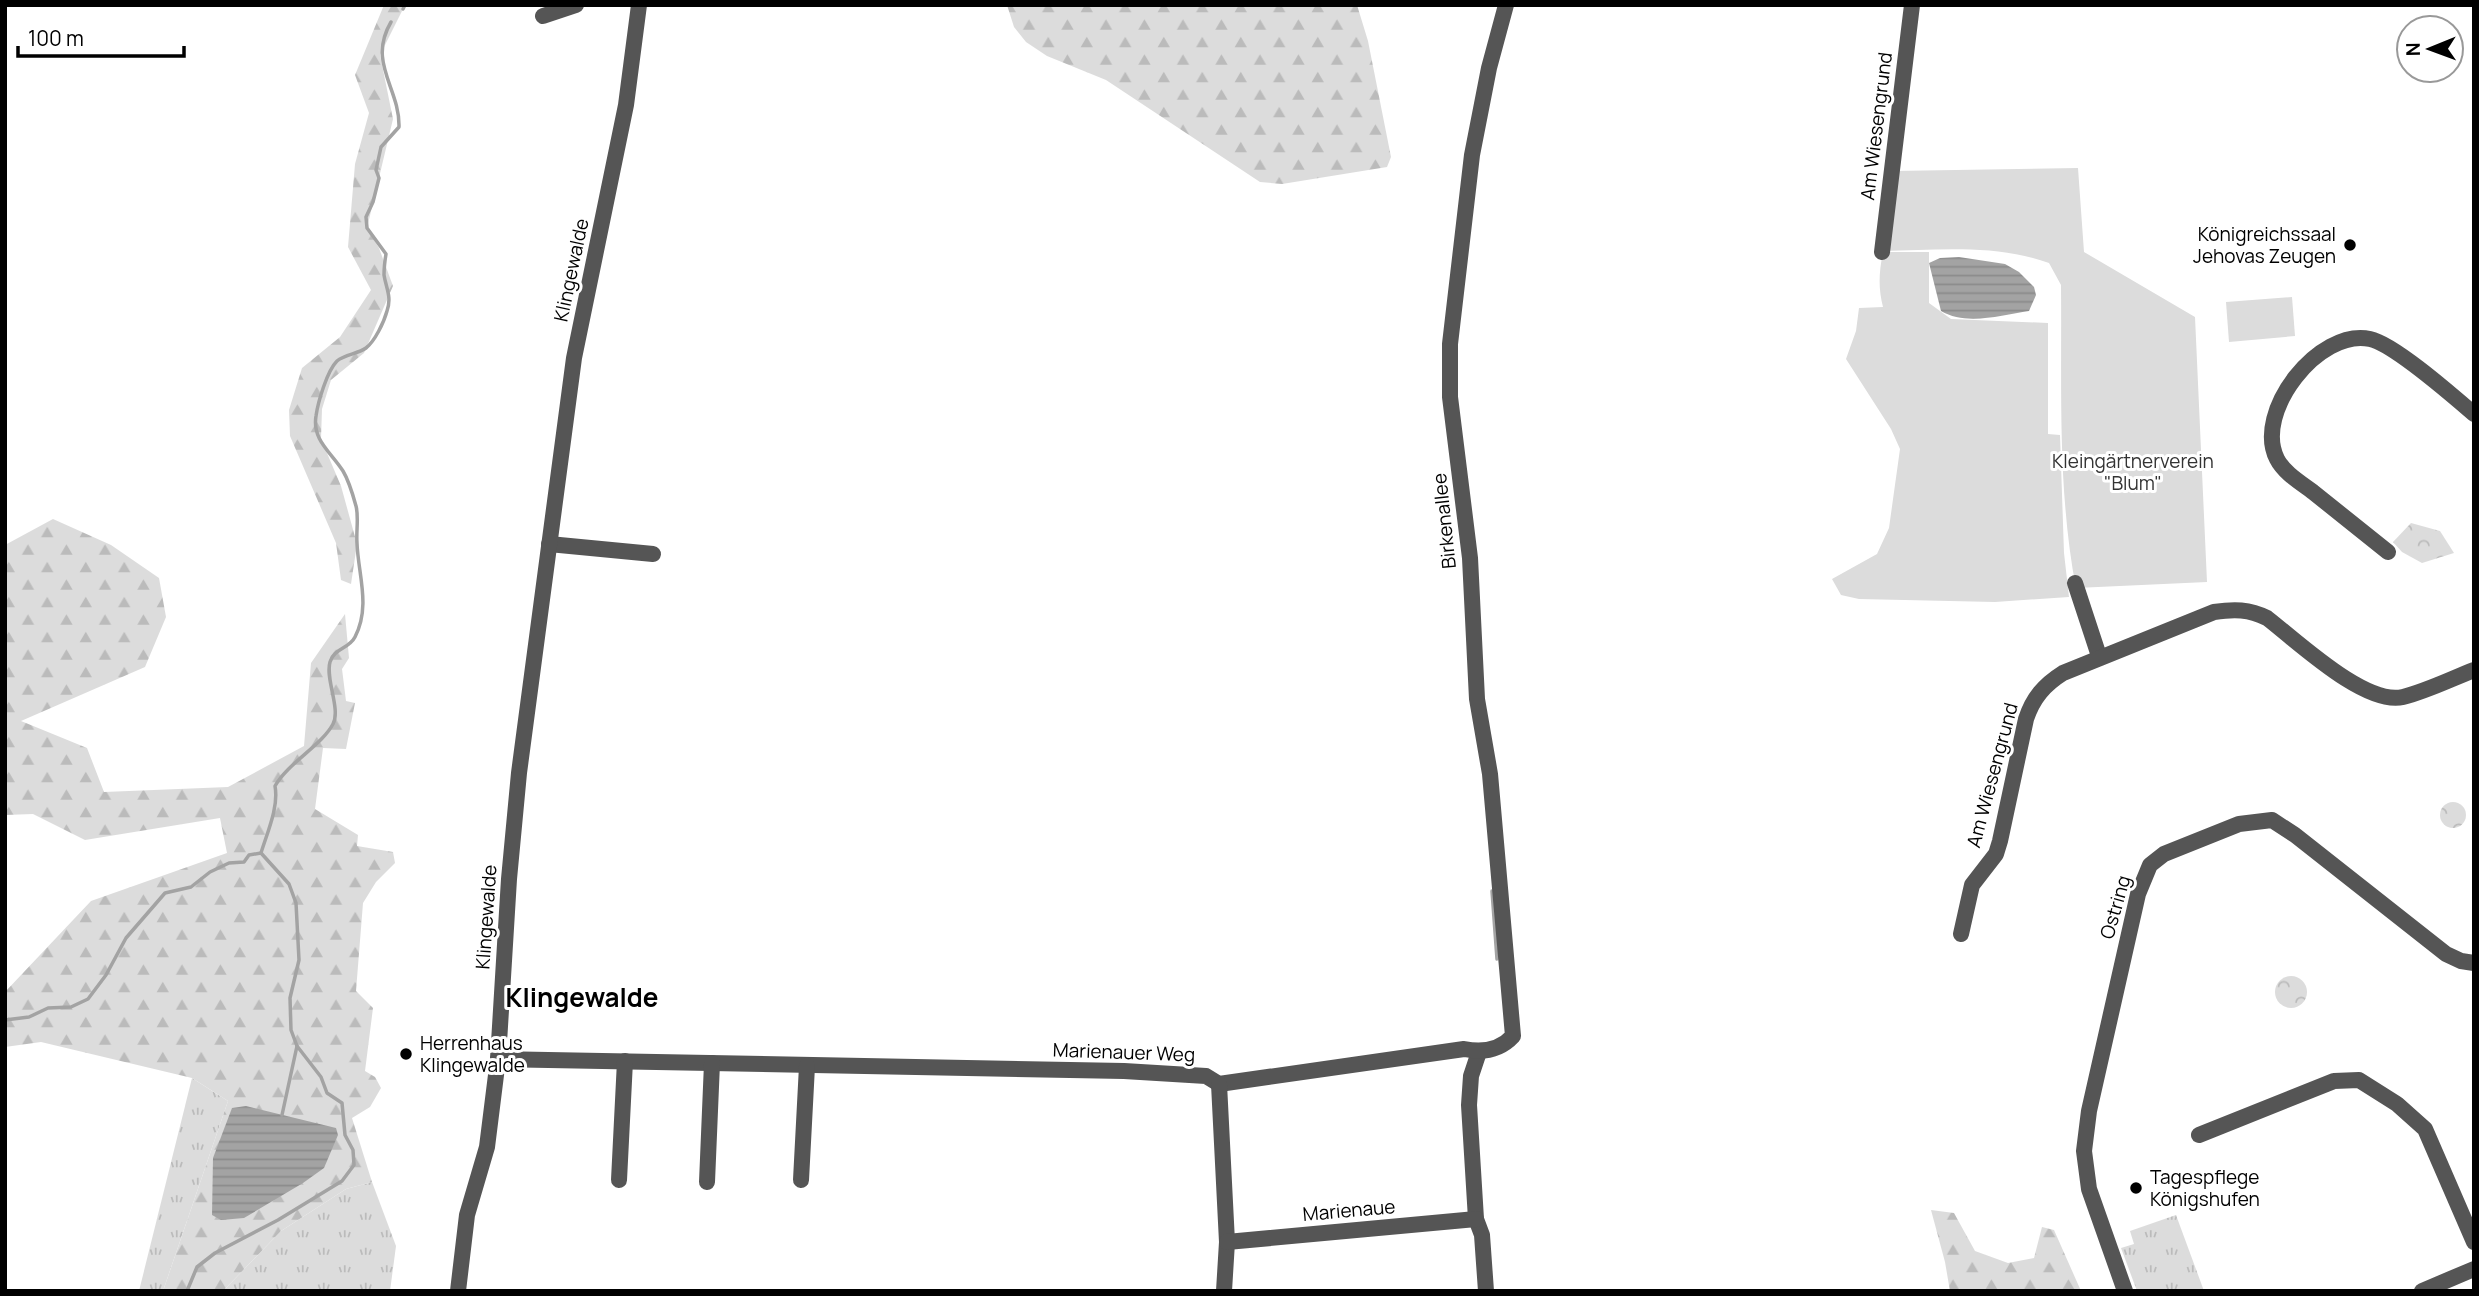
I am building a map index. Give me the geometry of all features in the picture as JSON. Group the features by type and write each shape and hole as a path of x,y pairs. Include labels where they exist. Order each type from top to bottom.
{"street":[{"path":"544,16 576,5"},
{"name":"Klingewalde","path":"458,1291 467,1216 487,1147 498,1059 509,879 517,800 574,358 626,105 639,5"},
{"name":"Birkenallee","path":"1506,5 1489,68 1472,155 1450,344 1450,397 1470,558 1477,699 1490,774 1513,1036"},
{"name":"Am Wiesengrund","path":"1882,252 1912,5"},
{"path":"2388,552 2296,479 2277,460 2273,438 2275,411 2279,401 2307,365 2328,347 2345,340 2364,338 2389,347 2474,414"},
{"path":"549,544 653,554"},
{"path":"2075,583 2099,656"},
{"name":"Am Wiesengrund","path":"1961,934 1972,885 1996,854 2000,841 2031,705 2049,682 2063,673 2099,656 2214,612 2240,609 2267,618 2359,688 2379,695 2403,697 2474,670"},
{"name":"Ostring","path":"2125,1291 2089,1189 2085,1168 2085,1141 2125,944 2138,894 2150,864 2164,854 2239,824 2272,820 2446,954 2474,963"},
{"name":"Marienauer Weg","path":"498,1059 1124,1071 1206,1076 1219,1084 1464,1049 1479,1052 1504,1045 1513,1036"},
{"path":"1479,1052 1471,1076 1469,1105 1476,1219 1482,1236 1486,1291"},
{"path":"619,1180 625,1061"},
{"path":"707,1182 712,1063"},
{"path":"801,1180 807,1066"},
{"path":"2199,1135 2334,1081 2359,1080 2397,1104 2425,1129 2474,1242"},
{"path":"1219,1084 1227,1242 1224,1291"},
{"name":"Marienaue","path":"1227,1242 1476,1219"},
{"path":"2422,1291 2460,1283 2474,1269"}],"green space":[{"path":"384,5 405,5 380,55 393,119 367,228 379,248 393,286 364,353 331,380 322,409 321,439 341,486 357,544 351,584 341,580 336,543 290,436 289,410 302,368 340,337 371,290 348,247 355,164 369,113 355,75"},
{"path":"1007,5 1357,5 1368,41 1391,157 1387,167 1282,184 1260,182 1106,80 1047,56 1026,42 1014,27"},
{"name":"Kleingärtnerverein \"Blum\"","path":"2078,168 2084,252 2195,317 2207,582 2076,588 2063,475 2061,285 2049,263 1988,251 1883,251 1893,171"},
{"name":"Kleingärtnerverein \"Blum\"","path":"1883,252 1929,252 1929,303 1951,319 2048,323 2048,434 2060,435 2064,553 2069,597 1995,602 1859,599 1841,595 1832,579 1877,554 1889,528 1900,449 1891,429 1846,359 1856,331 1859,308 1883,307 1880,280"},
{"path":"2292,297 2295,336 2229,342 2226,302"},
{"path":"53,519 111,545 159,578 166,617 145,667 21,721 87,748 104,792 228,787 304,746 311,663 345,614 349,658 342,669 346,701 355,703 346,749 323,748 315,809 358,835 357,846 393,852 395,863 376,882 363,903 356,991 373,1008 365,1071 375,1077 381,1088 370,1107 352,1118 372,1182 346,1189 281,1231 223,1291 163,1291 228,1101 192,1078 41,1042 5,1047 5,992 91,901 227,853 220,818 85,840 33,814 5,815 5,545"},
{"path":"2411,523 2440,531 2454,553 2422,563 2402,552 2393,542"},
{"path":"2453,802 2462,806 2466,815 2462,824 2453,828 2444,824 2440,815 2444,806"},
{"path":"2291,976 2302,981 2307,992 2302,1003 2291,1008 2280,1003 2275,992 2280,981"},
{"path":"192,1078 228,1101 163,1291 139,1291"},
{"path":"372,1182 396,1246 390,1291 223,1291 281,1231 346,1189"},
{"path":"1931,1210 1954,1213 1975,1251 2008,1263 2034,1258 2042,1227 2054,1230 2081,1291 1950,1291"},
{"path":"2176,1215 2204,1291 2137,1291 2121,1248 2134,1244 2130,1231"}],"shaded area":[{"path":"1959,257 2005,264 2019,272 2034,287 2036,295 2029,311 1973,319 1941,311 1929,263 1940,258"},
{"path":"246,1106 336,1128 338,1135 324,1168 244,1218 221,1220 212,1215 213,1158 232,1108"}],"waterway":[{"path":"403,9 405,5"},
{"path":"187,1291 197,1267 215,1253 278,1220 342,1181 354,1165 353,1150 345,1135 342,1103 327,1093 321,1077 297,1046 291,1030 290,998 299,960 296,903 289,884 261,853 274,811 275,786 333,724 335,710 329,677 330,662 332,657 355,637 362,614 356,506 345,475 320,439 316,424 321,395 333,366 340,359 369,345 381,326 388,306 389,297 384,275 386,254 367,228 366,217 379,178 376,170 381,147 399,127 382,50 391,22"},
{"path":"5,1020 29,1017 48,1008 71,1007 88,999 106,975 126,938 165,893 191,887 210,872 229,863 244,862 249,855 261,853"},
{"path":"1492,891 1497,959"},
{"path":"282,1115 297,1046"}],"place":[{"name":"Königreichssaal Jehovas Zeugen","path":"2350,245"},
{"name":"Herrenhaus Klingewalde","path":"406,1054"},
{"name":"Tagespflege Königshufen","path":"2136,1188"}],"district":[{"name":"Klingewalde","path":"582,998"}]}
